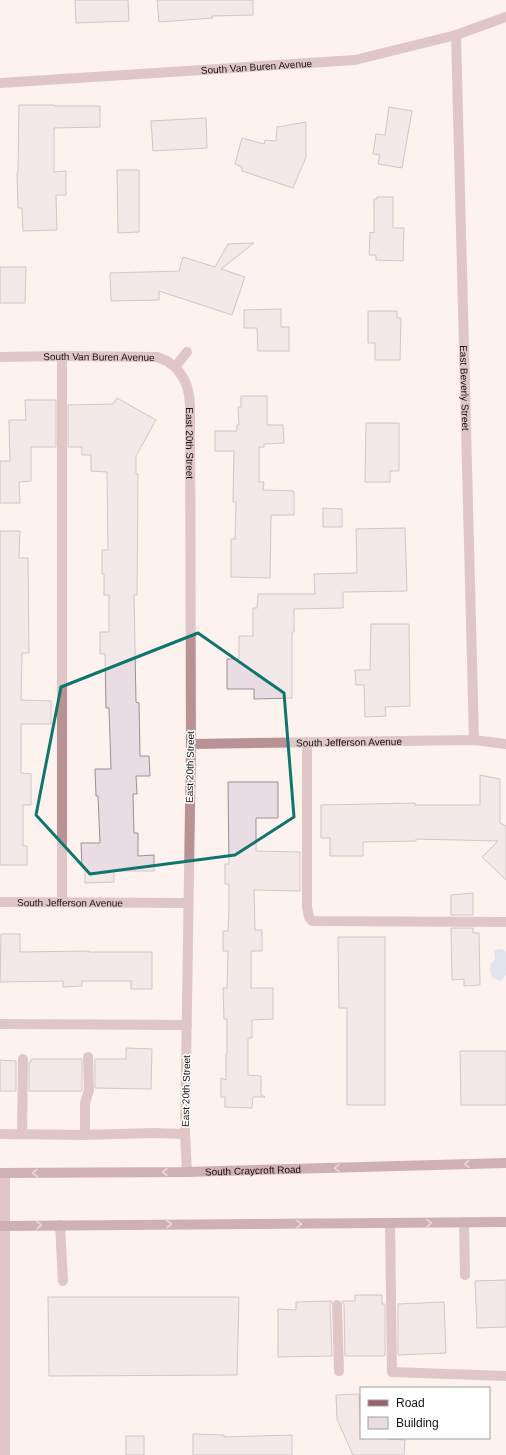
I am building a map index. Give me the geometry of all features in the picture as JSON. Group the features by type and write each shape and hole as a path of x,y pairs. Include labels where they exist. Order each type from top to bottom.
{"main road":[{"name":"South Craycroft Road","path":"2,1173 187,1172 506,1163"},
{"path":"2,1226 506,1222"}],"street":[{"name":"South Van Buren Avenue","path":"0,83 355,60 456,35 506,16"},
{"name":"East Beverly Street","path":"456,35 474,740"},
{"path":"175,367 187,352"},
{"path":"62,356 62,902"},
{"name":"South Van Buren Avenue","path":"0,357 158,357 175,367"},
{"name":"East 20th Street","path":"175,367 186,382 189,390 190,405 191,744 188,903 187,1172"},
{"name":"South Jefferson Avenue","path":"191,744 474,740 506,744"},
{"path":"307,742 307,907 309,917 312,921 506,922"},
{"name":"South Jefferson Avenue","path":"0,902 188,903"},
{"path":"0,1024 187,1026"},
{"path":"86,1135 85,1103 89,1090 88,1057"},
{"path":"22,1134 23,1059"},
{"path":"0,1134 186,1134"},
{"path":"2,1173 2,1369 5,1455"},
{"path":"464,1222 465,1275"},
{"path":"390,1223 392,1372 506,1376"},
{"path":"60,1225 62,1281"},
{"path":"337,1305 339,1371"}],"highlighted area":[{"path":"198,633 284,693 294,817 235,855 90,874 36,815 61,687"}],"water":[{"path":"499,949 506,952 506,975 501,981 492,978 490,971 491,964 495,959 494,951"}],"building":[{"path":"75,0 128,0 129,21 76,23"},
{"path":"157,0 253,0 253,15 212,16 213,18 159,22"},
{"path":"19,105 100,106 100,127 54,128 54,172 66,171 66,195 56,195 57,230 23,231 22,208 18,208 17,173"},
{"path":"389,107 412,111 402,168 378,164 380,155 373,154 376,134 385,135"},
{"path":"206,118 207,148 153,151 151,121"},
{"path":"306,122 306,157 293,188 242,171 242,167 235,164 242,138 264,144 265,140 276,141 277,127"},
{"path":"117,170 139,170 139,232 118,233"},
{"path":"377,197 393,197 393,228 404,228 403,261 376,260 376,255 369,255 370,232 374,233 374,199 377,199"},
{"path":"254,243 221,269 245,277 232,315 159,291 159,300 111,301 110,273 179,271 183,257 215,267 228,244"},
{"path":"0,267 26,267 25,303 0,303"},
{"path":"281,309 281,327 289,327 289,351 258,351 257,328 244,328 244,310"},
{"path":"368,311 397,311 397,318 401,318 400,360 375,360 375,343 368,343"},
{"path":"241,396 267,396 267,425 283,425 284,443 264,444 264,447 259,447 259,482 264,482 263,490 294,491 294,515 271,515 270,578 231,577 231,539 235,539 236,502 233,502 234,451 215,451 215,431 237,431 237,425 239,425 238,407 241,407"},
{"path":"117,398 156,420 136,456 136,474 138,474 137,595 134,595 136,702 139,703 140,756 149,756 150,776 136,776 137,794 133,794 134,833 138,833 138,856 154,855 154,871 114,871 114,882 85,883 85,868 82,868 81,843 100,843 95,769 111,769 109,708 106,708 105,654 100,654 100,632 109,632 109,595 104,595 104,574 102,574 102,550 108,550 107,472 91,471 91,455 82,455 82,447 68,447 68,405 113,404"},
{"path":"25,400 56,400 56,447 31,447 31,481 19,482 20,503 0,503 0,461 10,461 9,420 26,420"},
{"path":"366,423 399,423 399,471 390,471 390,482 365,482"},
{"path":"323,508 342,509 342,527 323,527"},
{"path":"405,528 407,591 343,592 343,608 294,609 294,632 292,632 292,698 254,699 254,689 227,689 227,659 239,659 239,636 253,636 253,608 257,608 258,594 315,594 314,574 357,573 356,529"},
{"path":"0,531 20,531 19,558 28,558 29,653 22,653 21,700 51,701 51,724 21,724 21,773 31,774 31,805 23,805 23,846 27,846 27,865 0,865"},
{"path":"371,624 409,624 410,706 385,707 386,716 365,717 364,685 356,685 355,670 370,670"},
{"path":"480,775 500,779 500,823 506,826 506,880 482,857 498,841 416,839 416,841 363,842 363,856 330,856 330,838 321,838 321,805 415,803 415,805 480,805"},
{"path":"228,782 278,782 278,818 256,818 256,851 300,852 300,891 254,890 255,930 262,930 262,951 251,951 251,988 273,988 273,1019 252,1020 252,1038 248,1038 248,1075 261,1076 261,1095 265,1097 253,1097 252,1108 225,1107 225,1097 221,1097 221,1078 226,1080 227,1054 227,1019 224,1019 223,988 227,988 228,951 223,951 223,931 228,931 229,907 229,884 225,884 225,864 229,864"},
{"path":"473,893 473,915 451,915 451,895"},
{"path":"451,928 473,928 473,933 479,933 480,985 464,986 464,979 452,980"},
{"path":"1,934 20,934 20,952 152,952 152,989 131,989 131,981 82,981 82,986 63,987 63,981 0,982"},
{"path":"338,937 385,937 385,1105 347,1105 347,1008 339,1008"},
{"path":"126,1048 152,1049 151,1089 95,1088 95,1059 126,1059"},
{"path":"460,1051 506,1051 506,1105 461,1105"},
{"path":"31,1059 82,1059 82,1091 29,1091 29,1062 31,1062"},
{"path":"0,1060 16,1061 16,1091 0,1091"},
{"path":"506,1280 506,1327 477,1328 475,1281"},
{"path":"355,1295 382,1295 382,1304 385,1304 384,1356 345,1356 344,1305 342,1301 355,1301"},
{"path":"48,1297 239,1297 237,1375 49,1376"},
{"path":"332,1301 330,1305 332,1356 278,1357 278,1309 296,1310 296,1302"},
{"path":"444,1302 446,1353 398,1355 398,1304"},
{"path":"359,1394 360,1439 405,1440 404,1455 353,1455 337,1419 336,1395"},
{"path":"193,1434 224,1435 224,1437 292,1435 292,1455 193,1455"},
{"path":"126,1436 144,1436 144,1455 126,1455"}]}
